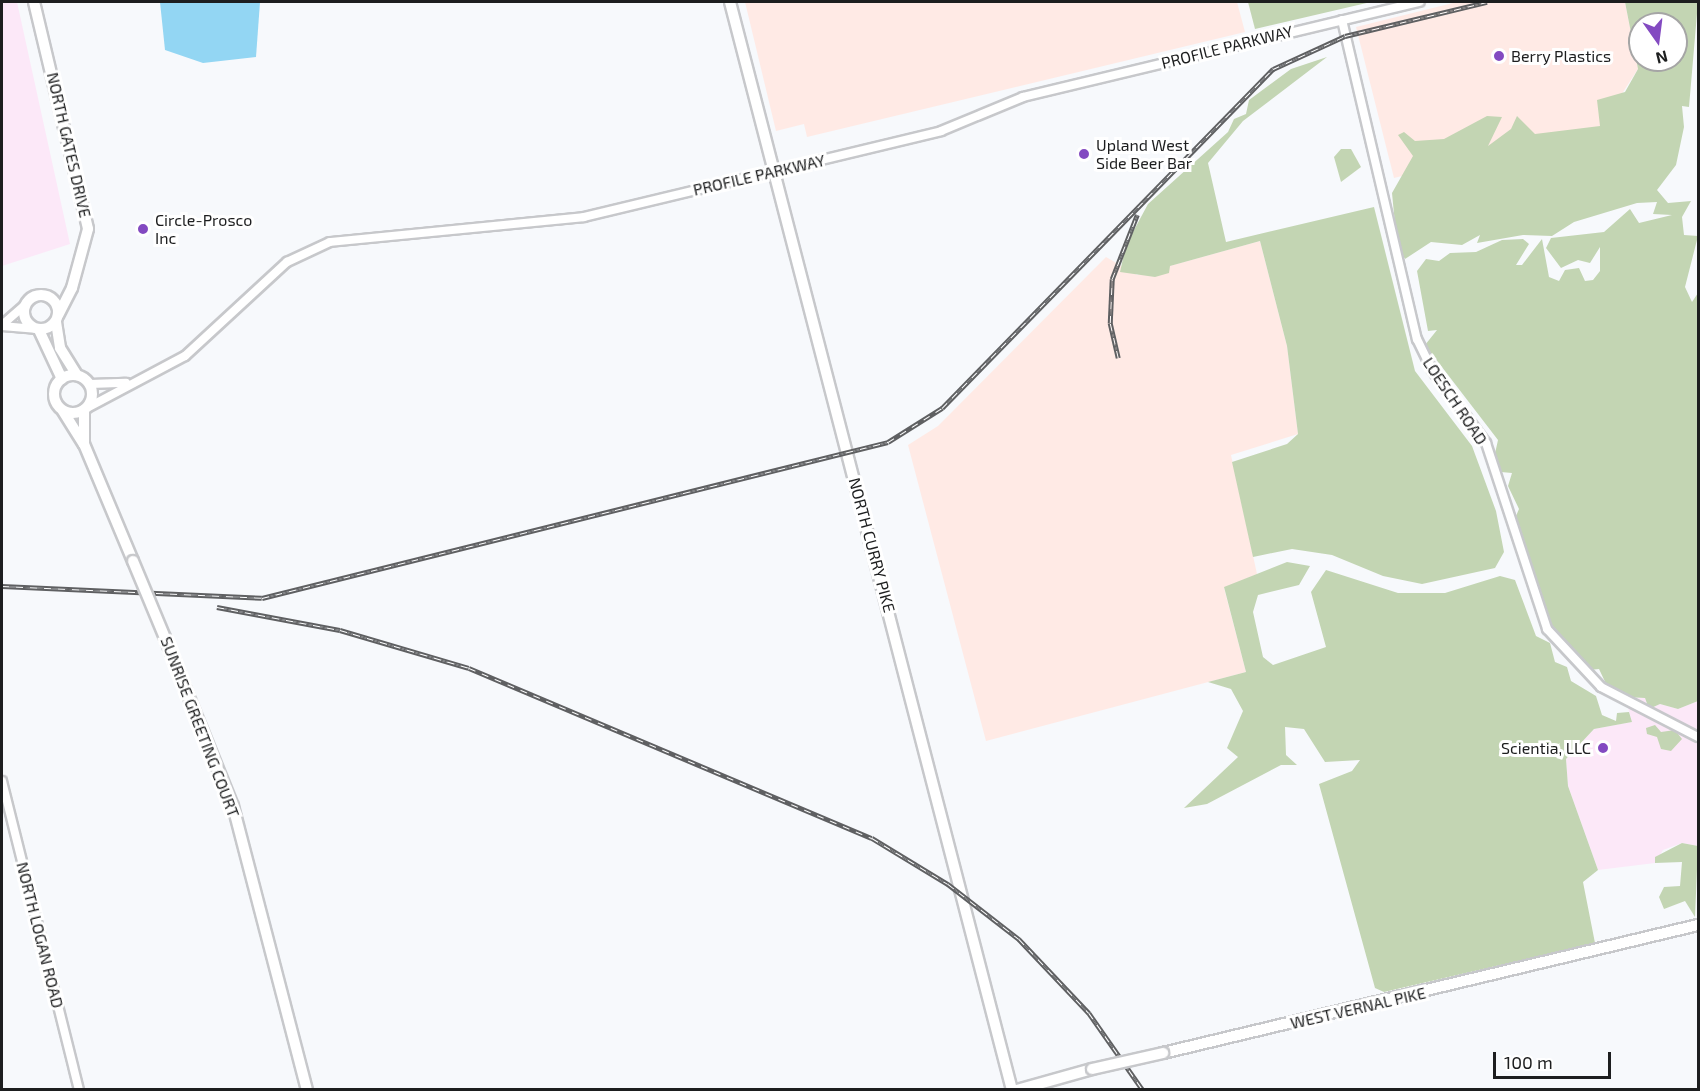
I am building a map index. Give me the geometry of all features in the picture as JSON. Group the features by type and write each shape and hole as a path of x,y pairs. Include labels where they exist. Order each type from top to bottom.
{"street":[{"name":"NORTH GATES DRIVE","path":"34,2 86,213 85,250 72,288 57,318"},
{"name":"NORTH CURRY PIKE","path":"730,2 1015,1089"},
{"name":"PROFILE PARKWAY","path":"85,409 130,383 185,356 286,262 330,242 552,222 941,131 1017,98 1420,2"},
{"name":"LOESCH ROAD","path":"1342,20 1417,339 1432,370 1486,443 1547,628 1601,687 1698,737"},
{"path":"2,326 32,297 46,296 72,288"},
{"path":"46,296 57,318 60,348 77,375 90,384 85,409 63,411 54,395 62,379 77,375"},
{"path":"25,305 24,316 37,329 62,379"},
{"path":"2,326 37,329 57,318"},
{"name":"PROFILE PARKWAY","path":"90,384 130,383"},
{"name":"SUNRISE GREETING COURT","path":"84,444 85,409"},
{"name":"SUNRISE GREETING COURT","path":"63,411 84,444 233,806 307,1089"},
{"name":"NORTH LOGAN ROAD","path":"2,781 79,1089"},
{"name":"WEST VERNAL PIKE","path":"1015,1089 1698,925"}],"shaded area":[{"path":"2,2 17,2 70,244 2,266"},
{"path":"745,2 1237,2 1245,32 807,137 804,124 776,131"},
{"path":"1457,2 1625,2 1628,17 1628,72 1636,72 1601,126 1394,178 1356,27"},
{"path":"1260,241 1287,346 1298,434 1231,455 1257,574 1224,588 1246,672 986,741 908,445 938,426 1106,257 1137,275"},
{"path":"1625,697 1645,698 1649,709 1660,704 1678,709 1698,701 1698,846 1682,843 1663,850 1655,863 1598,870 1568,786 1566,759 1594,729 1632,722"}],"green space":[{"path":"1248,2 1371,2 1255,29"},
{"path":"1625,2 1698,2 1689,107 1682,106 1684,127 1676,165 1657,190 1668,203 1691,201 1682,217 1684,235 1698,236 1685,287 1692,302 1698,293 1698,701 1678,709 1660,704 1649,709 1645,698 1625,697 1608,688 1599,669 1589,670 1549,625 1515,548 1510,530 1519,509 1508,486 1512,473 1501,472 1494,458 1498,440 1425,345 1437,330 1428,331 1417,271 1426,259 1439,261 1450,253 1476,252 1502,240 1523,239 1529,244 1516,265 1522,265 1542,239 1549,277 1559,281 1565,270 1579,268 1585,281 1593,280 1600,271 1600,247 1590,263 1578,260 1561,268 1546,248 1551,238 1604,232 1630,209 1639,223 1672,215 1653,214 1657,202 1637,203 1574,222 1552,236 1523,235 1477,243 1480,235 1462,245 1431,242 1405,259 1397,245 1392,193 1413,156 1398,135 1404,132 1415,141 1444,139 1487,116 1502,117 1488,146 1511,129 1517,116 1535,134 1600,126 1597,100 1625,92 1636,72 1688,72 1688,12 1628,12 1628,17"},
{"path":"1327,57 1243,121 1208,163 1226,242 1374,207 1415,371 1472,446 1496,511 1504,552 1495,568 1422,584 1383,576 1332,555 1292,549 1253,557 1232,462 1287,444 1298,434 1287,346 1260,241 1170,266 1169,273 1155,277 1120,272 1126,245 1148,204 1228,132 1234,119 1246,114 1249,100 1291,69"},
{"path":"1341,149 1351,149 1361,167 1341,182 1334,157"},
{"path":"1287,562 1310,566 1299,585 1258,595 1253,612 1263,657 1273,665 1326,647 1311,592 1326,570 1398,593 1445,593 1500,576 1515,580 1536,636 1550,643 1555,662 1567,667 1571,681 1596,696 1602,715 1616,721 1617,713 1629,712 1632,722 1594,729 1566,759 1568,786 1598,870 1583,882 1595,943 1384,992 1375,988 1319,784 1352,771 1360,760 1325,762 1304,729 1285,727 1286,755 1297,765 1281,765 1207,804 1184,808 1238,757 1227,748 1243,711 1231,689 1208,682 1246,672 1224,587"},
{"path":"1655,725 1661,732 1675,730 1682,739 1671,751 1661,749 1657,737 1647,734 1646,728"},
{"path":"1682,843 1698,846 1695,917 1685,901 1664,909 1659,897 1664,887 1680,886 1682,862 1655,863 1655,857"}],"water":[{"path":"160,2 260,2 256,57 203,63 165,50"}],"railway":[{"path":"2,586 262,598 888,442 942,408 1273,69 1345,36 1487,2"},
{"path":"1118,358 1110,323 1112,279 1137,215"},
{"path":"217,607 340,630 469,668 872,838 948,884 1019,939 1089,1013 1143,1090"}],"place":[{"name":"Berry Plastics","path":"1499,56"},
{"name":"Upland West Side Beer Bar","path":"1084,154"},
{"name":"Circle-Prosco Inc","path":"143,229"},
{"name":"Scientia, LLC","path":"1603,748"}]}
